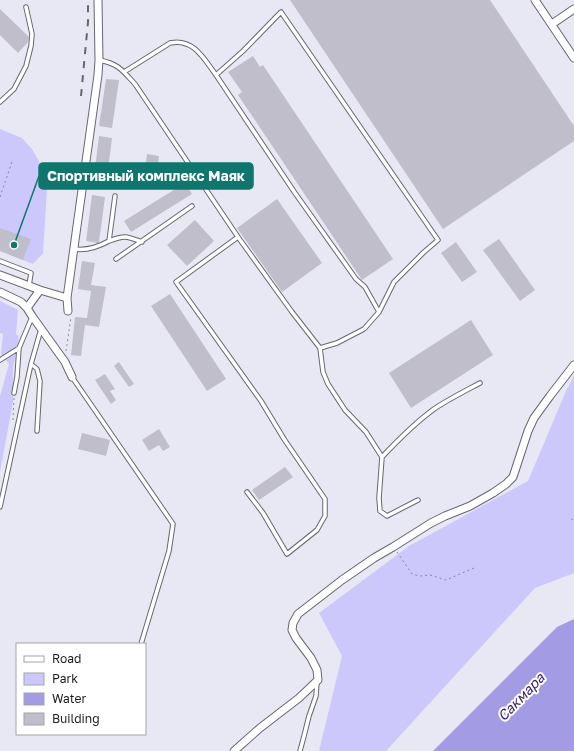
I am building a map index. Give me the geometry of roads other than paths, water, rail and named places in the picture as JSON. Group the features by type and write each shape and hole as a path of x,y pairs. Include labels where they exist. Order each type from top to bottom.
{"street":[{"path":"68,311 66,298 98,75 98,0"},
{"path":"535,0 574,58"},
{"path":"552,24 574,9"},
{"path":"0,275 66,298"},
{"path":"27,308 40,290"},
{"path":"0,292 21,302 27,308 65,362 72,377"},
{"path":"234,751 260,728 299,698 318,680 317,670 311,658 292,630 293,623 298,614 358,568 374,558 431,523 470,506 506,484 513,477 528,431 534,418 574,365"}],"lane":[{"path":"0,102 14,89 26,66 31,46 32,34 26,7"},
{"path":"216,75 243,51 281,12 438,240 394,282 379,312 364,329 337,343 320,348"},
{"path":"124,72 170,43 175,42 188,44 198,50 295,193 356,279 365,287 379,312"},
{"path":"99,60 110,62 120,68 135,84 238,237 320,348 323,372 328,384 345,410 366,432 382,457 379,498 380,511 387,516 418,500"},
{"path":"109,241 115,196"},
{"path":"116,259 192,206"},
{"path":"73,249 83,250 99,247 121,236 128,236 142,242"},
{"path":"238,237 176,282 261,401 284,440 325,500 325,516 317,530 287,554 263,512 247,492"},
{"path":"0,261 31,273 29,286"},
{"path":"14,392 17,377 19,348 32,316"},
{"path":"0,507 31,364 41,328"},
{"path":"0,360 19,348"},
{"path":"31,364 37,369 40,381 37,431"},
{"path":"72,377 173,524 168,551 141,643"},
{"path":"382,457 406,432 434,409 480,382"},
{"path":"300,751 316,696 318,680"}],"water":[{"name":"Сакмара","path":"574,619 574,751 433,751 557,627"}],"railway":[{"path":"81,96 88,22 88,0"}],"place":[{"name":"Спортивный комплекс Маяк","path":"14,245"}]}
